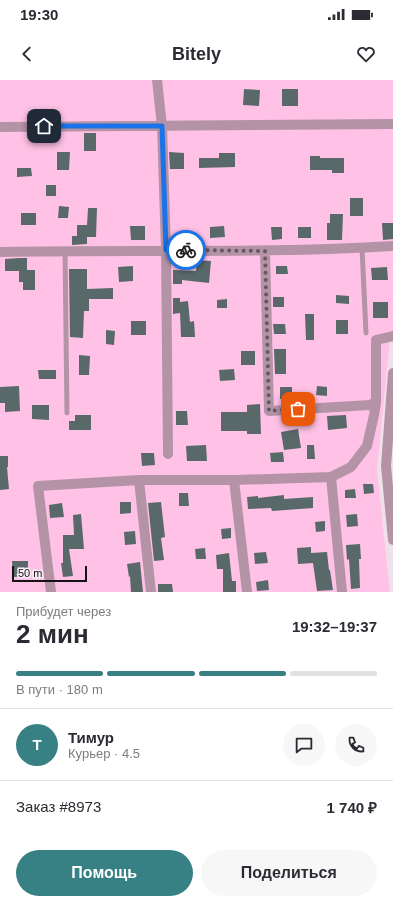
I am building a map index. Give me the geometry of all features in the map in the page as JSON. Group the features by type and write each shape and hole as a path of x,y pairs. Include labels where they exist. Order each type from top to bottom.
{"street":[{"path":"157,80 162,126 166,250 168,454"},
{"path":"0,126 393,124"},
{"path":"0,252 65,250 265,251 393,246"},
{"path":"265,251 269,411 370,405 376,402"},
{"path":"51,592 38,486 139,480 234,480 331,477 351,467 367,446 376,402 376,340 393,336"},
{"path":"393,373 389,466 393,540"},
{"path":"331,477 342,592"},
{"path":"139,480 151,592"},
{"path":"234,480 247,592"}],"lane":[{"path":"362,248 366,333"},
{"path":"65,250 67,413"}],"shaded area":[{"path":"0,80 393,80 393,337 390,338 377,470 390,592 0,592"}],"building":[{"path":"244,89 260,90 259,106 243,105"},
{"path":"282,89 298,89 298,106 282,106"},
{"path":"84,133 96,133 96,151 84,151"},
{"path":"57,152 70,152 69,170 57,170"},
{"path":"169,152 184,153 184,169 170,169"},
{"path":"219,153 235,153 235,167 199,168 199,158 219,158"},
{"path":"310,156 320,156 320,158 344,158 344,173 332,173 332,170 310,170"},
{"path":"17,168 31,168 32,176 17,177"},
{"path":"46,185 56,185 56,196 46,196"},
{"path":"350,198 363,198 363,216 350,216"},
{"path":"59,206 69,207 68,218 58,218"},
{"path":"88,208 97,208 96,237 87,237 87,244 72,245 72,236 77,236 77,225 87,225"},
{"path":"21,213 36,213 36,225 21,225"},
{"path":"330,214 343,214 342,240 327,240 327,223 330,223"},
{"path":"382,223 393,223 393,239 383,240"},
{"path":"130,226 145,226 145,240 131,240"},
{"path":"224,226 225,237 210,238 210,227"},
{"path":"271,227 282,227 282,239 272,240"},
{"path":"298,227 311,227 311,238 298,238"},
{"path":"27,258 27,270 35,270 35,290 23,290 23,282 19,282 19,271 5,271 5,259"},
{"path":"197,260 211,261 209,283 182,280 182,284 173,284 173,270 196,271"},
{"path":"133,266 133,281 119,282 118,267"},
{"path":"276,266 287,266 288,274 276,274"},
{"path":"387,267 388,280 372,280 371,268"},
{"path":"69,269 87,269 87,289 113,288 113,299 89,299 89,311 84,311 83,338 70,337"},
{"path":"336,295 349,296 349,304 336,303"},
{"path":"273,297 284,297 284,307 273,307"},
{"path":"173,298 180,298 180,302 188,301 190,322 194,321 195,337 181,337 180,313 173,314"},
{"path":"227,299 227,308 217,308 217,300"},
{"path":"373,302 388,302 388,318 373,318"},
{"path":"305,314 314,314 314,340 306,340"},
{"path":"336,320 348,320 348,334 336,334"},
{"path":"131,321 146,321 146,335 131,335"},
{"path":"273,324 285,324 286,334 274,334"},
{"path":"106,330 115,331 114,345 106,344"},
{"path":"274,349 286,349 286,374 275,374"},
{"path":"241,351 255,351 255,365 241,365"},
{"path":"79,355 90,356 89,375 79,375"},
{"path":"234,369 235,380 220,381 219,370"},
{"path":"38,370 56,370 56,379 39,379"},
{"path":"19,386 20,411 5,412 5,403 0,403 0,387"},
{"path":"317,386 327,387 327,396 316,395"},
{"path":"280,387 292,387 292,399 280,399"},
{"path":"260,404 261,434 247,434 247,431 221,431 221,412 247,412 247,405"},
{"path":"32,405 49,405 49,420 32,419"},
{"path":"176,411 187,411 188,425 176,425"},
{"path":"75,415 91,415 91,430 69,430 69,421 75,421"},
{"path":"346,415 347,428 328,430 327,416"},
{"path":"298,429 301,448 284,450 281,432"},
{"path":"206,445 207,461 187,461 186,446"},
{"path":"307,445 314,445 315,459 307,459"},
{"path":"283,452 284,462 271,462 270,453"},
{"path":"141,453 154,453 155,465 142,466"},
{"path":"0,456 8,456 7,467 9,489 0,490"},
{"path":"363,484 373,484 374,493 364,494"},
{"path":"355,489 356,498 345,498 345,490"},
{"path":"179,493 188,493 189,506 179,506"},
{"path":"284,495 284,499 313,497 313,508 272,511 271,508 248,509 247,497 258,496 258,498"},
{"path":"120,502 131,502 131,513 120,514"},
{"path":"161,502 165,537 161,538 164,560 154,561 148,503"},
{"path":"62,503 64,517 50,518 49,505"},
{"path":"81,514 84,549 69,549 73,576 63,577 61,563 63,563 63,535 74,535 73,515"},
{"path":"357,514 358,526 347,527 346,515"},
{"path":"325,521 325,531 316,532 315,522"},
{"path":"231,528 231,538 222,539 221,529"},
{"path":"135,531 136,544 125,545 124,532"},
{"path":"360,544 360,588 351,589 349,559 347,560 346,545"},
{"path":"311,547 311,553 327,552 333,590 317,591 313,563 298,564 297,548"},
{"path":"205,548 206,559 196,559 195,549"},
{"path":"266,552 268,563 255,564 254,553"},
{"path":"229,553 232,581 236,581 236,592 223,592 223,569 217,569 216,555"},
{"path":"12,561 28,561 28,576 13,577"},
{"path":"140,562 143,592 131,592 130,576 129,577 127,564"},
{"path":"268,580 269,590 257,591 256,582"},
{"path":"158,584 172,584 173,592 158,592"}],"way so far":[{"path":"186,250 265,251 269,411 298,409"}],"route":[{"path":"44,126 162,126 166,250 186,250"}]}
